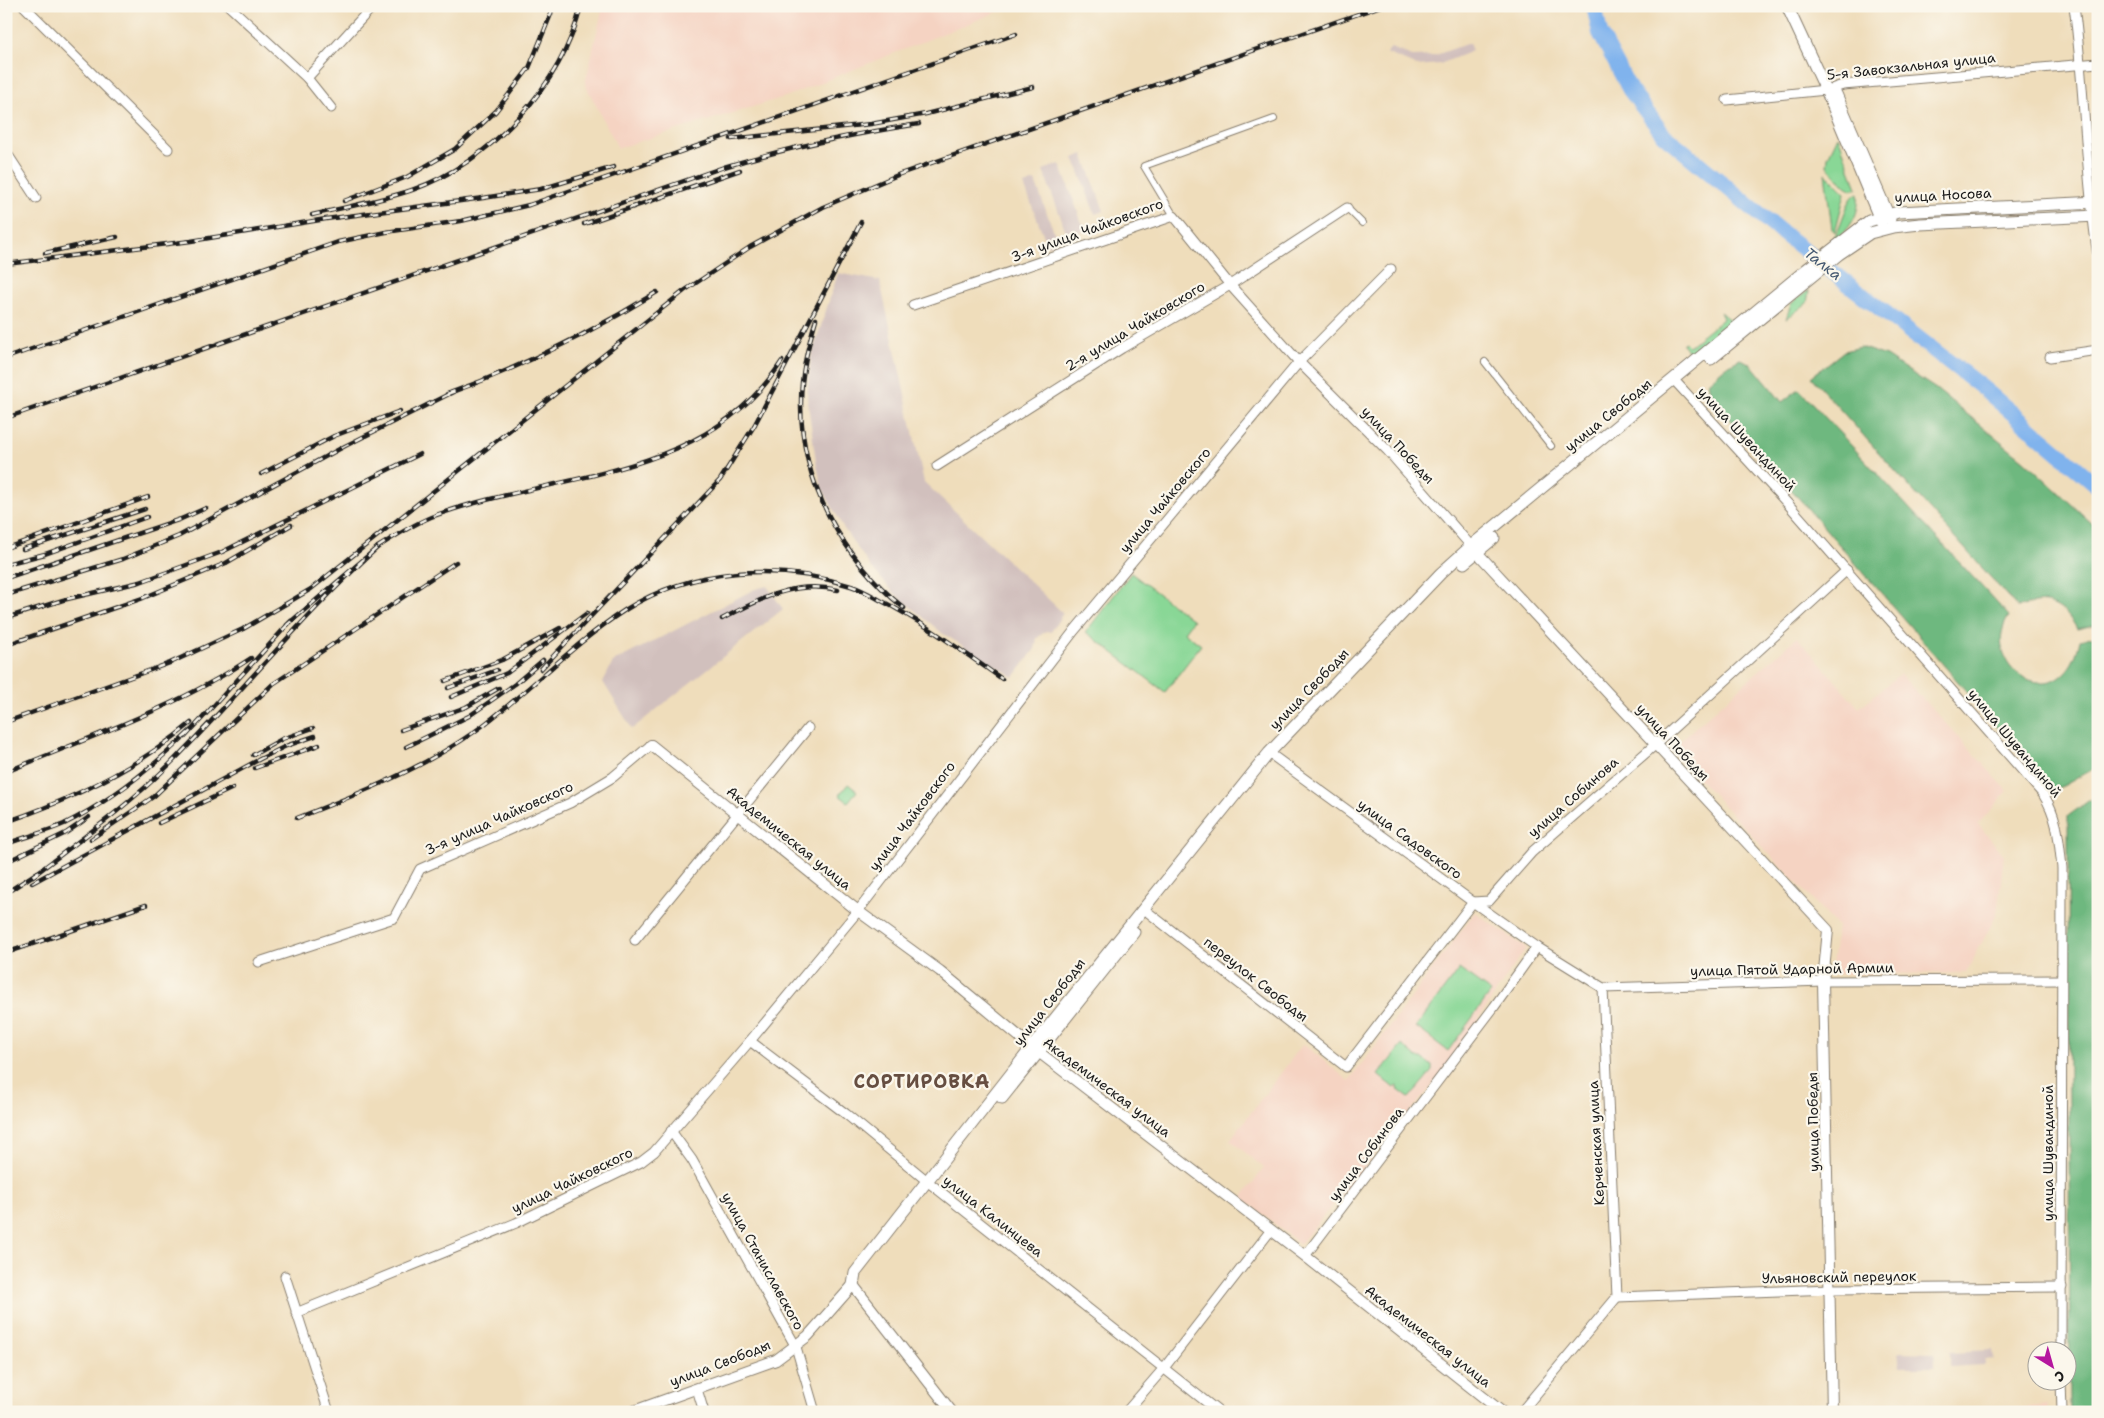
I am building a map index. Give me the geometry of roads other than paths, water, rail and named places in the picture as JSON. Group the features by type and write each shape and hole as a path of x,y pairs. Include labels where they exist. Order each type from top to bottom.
{"main road":[{"path":"1787,6 1830,89"},
{"path":"1796,6 1883,215"},
{"name":"улица Носова","path":"2094,203 1883,215 1888,228 2095,216"},
{"name":"улица Свободы","path":"853,1285 930,1183 1271,755 1441,573 1474,549 1676,383 1836,251 1869,221 1883,215"},
{"name":"улица Свободы","path":"1836,251 1870,233 1888,228"},
{"name":"улица Свободы","path":"1036,1050 1149,913 1271,755"}],"street":[{"path":"24,6 168,149"},
{"path":"230,6 307,78 331,108"},
{"path":"307,78 373,6"},
{"path":"2074,6 2082,64 2098,256"},
{"name":"5-я Завокзальная улица","path":"1727,100 1830,89 1843,85 2098,63"},
{"name":"3-я улица Чайковского","path":"913,305 1174,216 1144,166 1274,119"},
{"path":"6,152 36,198"},
{"path":"1347,208 1362,224"},
{"name":"2-я улица Чайковского","path":"937,466 1122,348 1230,285 1347,208"},
{"name":"улица Победы","path":"1174,216 1230,285 1299,362 1387,450 1474,549 1828,930 1823,981 1831,1289 1832,1412"},
{"name":"улица Чайковского","path":"296,1313 506,1226 641,1162 654,1152 750,1041 858,911 1074,630 1299,362 1391,269"},
{"path":"2050,357 2098,350"},
{"path":"1485,362 1551,446"},
{"name":"улица Шувандиной","path":"1676,383 1846,570 2043,794 2052,808 2058,826 2062,868 2060,980 2061,1340"},
{"name":"улица Собинова","path":"1473,902 1489,901 1532,852 1656,744 1846,570"},
{"path":"635,940 739,815 808,728"},
{"name":"3-я улица Чайковского","path":"259,962 394,918 420,868 570,803 613,777 651,745"},
{"name":"Академическая улица","path":"651,745 858,911 940,971 1036,1050 1305,1256 1502,1412"},
{"name":"улица Садовского","path":"1271,755 1537,947"},
{"name":"переулок Свободы","path":"1149,913 1346,1067 1473,902"},
{"path":"1537,947 1603,988"},
{"name":"улица Собинова","path":"1305,1256 1494,1007 1537,947"},
{"name":"улица Пятой Ударной Армии","path":"1603,988 1823,981 2060,980"},
{"name":"Керченская улица","path":"1603,988 1617,1297"},
{"name":"улица Калинцева","path":"750,1041 846,1114 1219,1412"},
{"name":"улица Станиславского","path":"671,1131 692,1160 796,1347 815,1412"},
{"path":"1126,1412 1164,1368 1270,1230"},
{"path":"285,1276 329,1412"},
{"path":"853,1285 952,1412"},
{"name":"улица Свободы","path":"631,1412 776,1360 796,1347 853,1285"},
{"name":"Ульяновский переулок","path":"1617,1297 1831,1289 2062,1287"},
{"path":"1521,1412 1617,1297"},
{"path":"697,1389 704,1412"},
{"path":"2061,1390 2062,1412"}],"waterway":[{"name":"Талка","path":"1594,6 1600,33 1630,90 1663,134 1781,232 1984,389 2098,486"}],"railway":[{"path":"344,201 407,177 455,149 496,111 529,68 551,14 552,6"},
{"path":"312,215 375,201 412,190 441,178 468,161 494,141 518,118 539,92 557,65 571,36 581,6"},
{"path":"6,722 170,663 243,629 311,589 684,291 750,247 823,207 900,174 1381,6"},
{"path":"6,358 338,242 386,232 461,221 529,205 1016,34"},
{"path":"731,139 871,124 926,114 1033,87"},
{"path":"6,418 724,167 821,142 919,124"},
{"path":"6,264 191,241 326,219 541,189 614,167"},
{"path":"584,224 740,170"},
{"path":"541,669 720,480 754,426 861,222"},
{"path":"45,253 117,237"},
{"path":"447,394 502,373 555,349 657,292"},
{"path":"816,319 810,339 801,391 803,432 808,461 829,517 844,542 862,566 904,608"},
{"path":"378,547 410,527 431,517 477,502 623,468 669,452 712,430 750,401 782,361"},
{"path":"6,595 123,559 179,536 345,446 453,392"},
{"path":"261,474 334,436 400,411"},
{"path":"6,618 63,600 140,582 222,552 420,454"},
{"path":"6,548 148,497"},
{"path":"6,578 181,519 206,508"},
{"path":"23,549 145,509"},
{"path":"6,564 45,554 147,517"},
{"path":"6,645 143,598 226,563 291,525"},
{"path":"33,876 104,822 171,763 324,599 378,547 287,625"},
{"path":"91,839 153,797 273,684 456,562"},
{"path":"297,818 388,780 433,758 474,732 586,638 625,610 651,596 678,585 706,578 735,573 764,572 823,578 855,587 912,618 1002,679"},
{"path":"722,619 778,593 807,588 838,590"},
{"path":"451,697 507,673 587,613"},
{"path":"185,737 291,621"},
{"path":"445,681 502,660 560,628"},
{"path":"6,772 163,707 223,676 251,658"},
{"path":"406,747 469,716 515,684 543,660"},
{"path":"448,688 497,670"},
{"path":"401,730 466,707 499,688"},
{"path":"6,822 79,793 103,781 149,754 191,723"},
{"path":"253,755 282,739 313,728"},
{"path":"6,844 50,830 98,805 146,771 190,731"},
{"path":"32,883 260,759 286,746 315,736"},
{"path":"255,768 319,745"},
{"path":"159,823 233,788"},
{"path":"6,862 66,833 89,817"},
{"path":"6,893 38,872"},
{"path":"6,953 146,905"}],"district":[{"name":"СОРТИРОВКА","path":"922,1081"}]}
